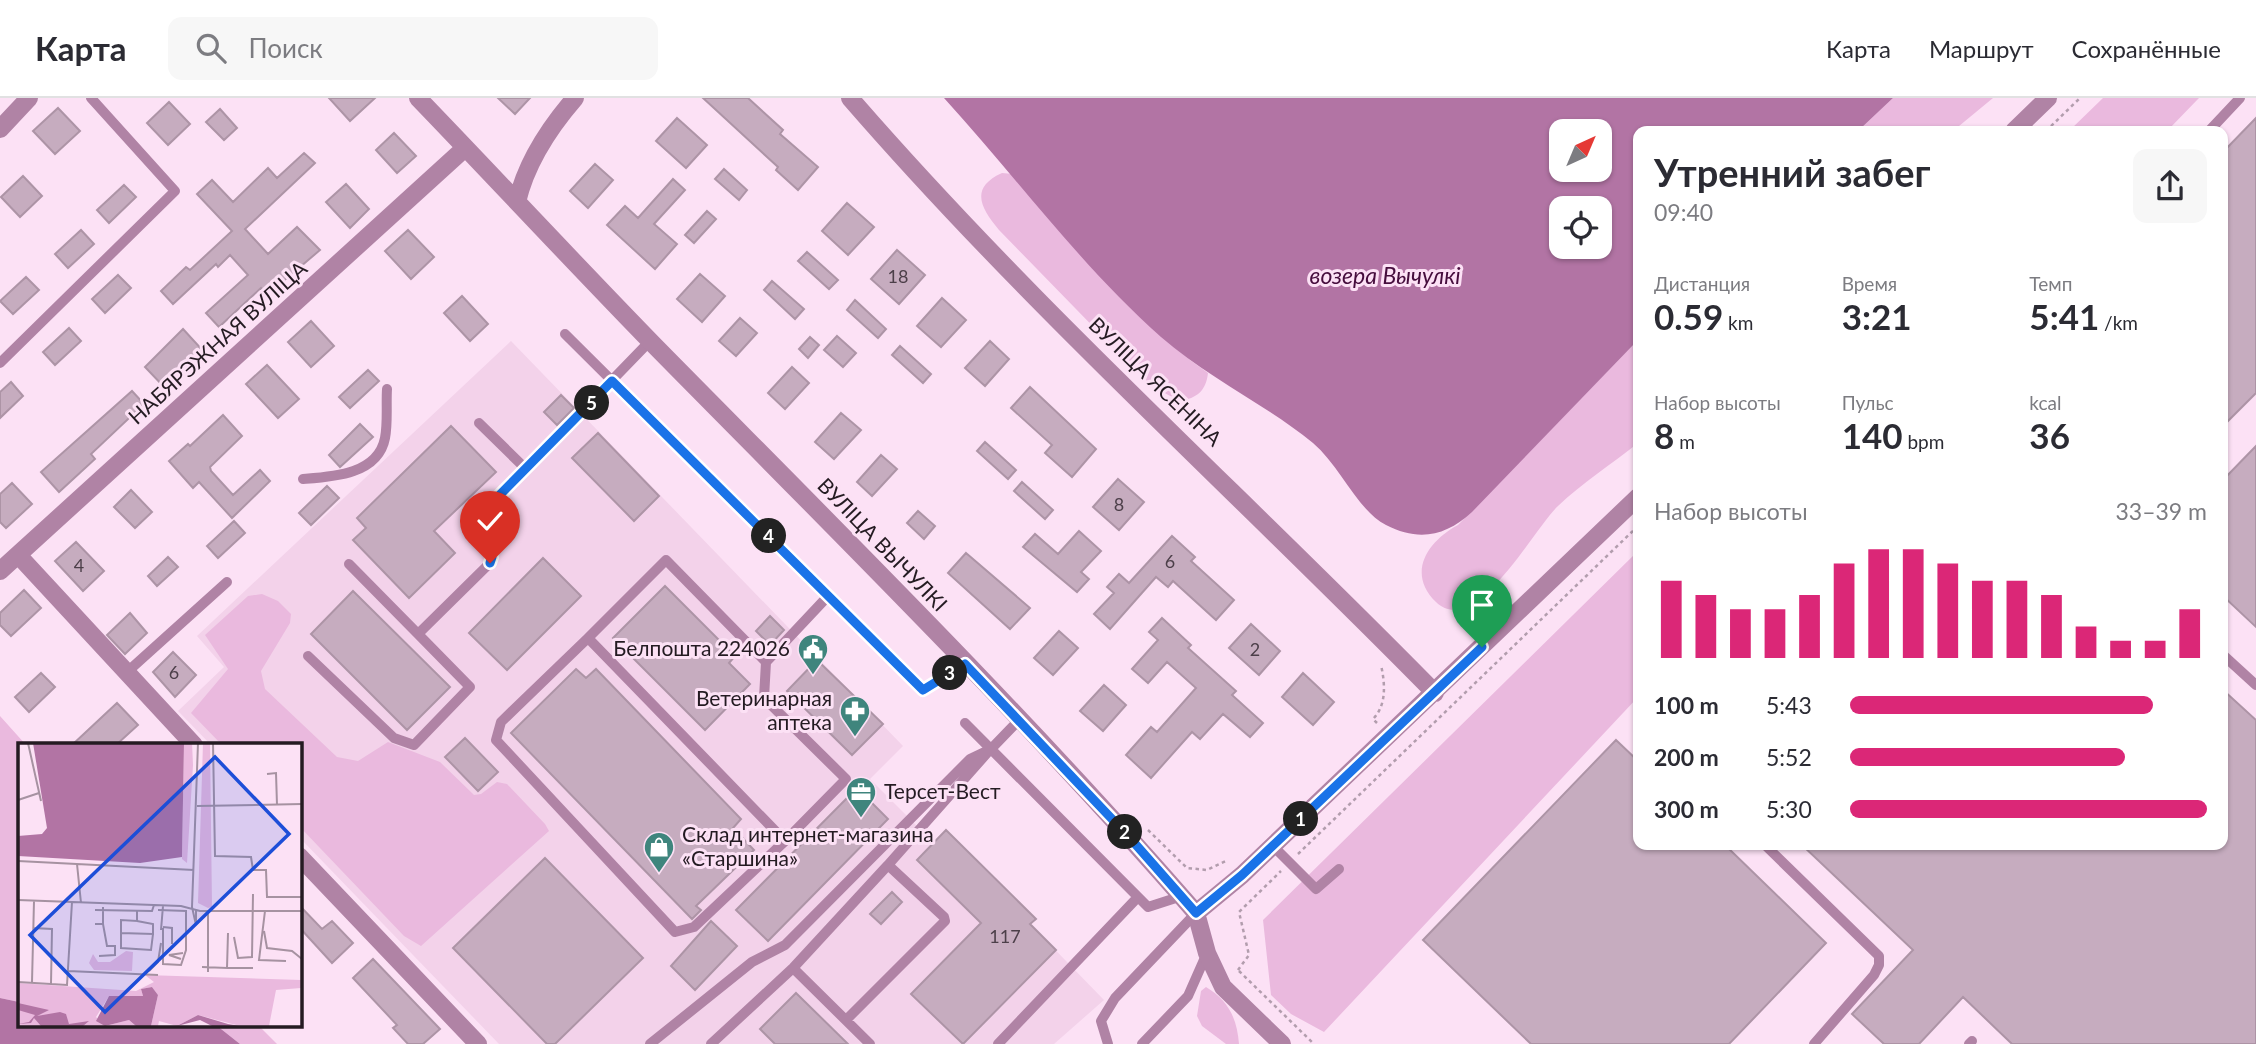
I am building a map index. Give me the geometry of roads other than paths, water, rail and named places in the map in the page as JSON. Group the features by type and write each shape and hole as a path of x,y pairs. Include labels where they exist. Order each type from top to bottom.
{"street":[{"path":"0,129 29,98"},
{"name":"ВУЛІЦА ВЫЧУЛКІ","path":"418,98 1019,720 1182,896 1196,913 1207,953 1223,986 1273,1041"},
{"path":"517,202 530,165 557,119 575,98"},
{"name":"ВУЛІЦА ЯСЕНІНА","path":"850,98 912,169 1043,305 1435,693"},
{"path":"2019,126 2048,98"},
{"name":"НАБЯРЭЖНАЯ ВУЛІЦА","path":"0,571 466,148"},
{"path":"1196,913 1273,846 1633,502"},
{"path":"19,555 192,743"},
{"path":"301,858 478,1044"}],"lane":[{"path":"0,363 175,191 91,98"},
{"path":"2215,126 2241,98"},
{"path":"565,334 923,690 965,664"},
{"path":"418,634 490,563 492,557 473,526 475,520 650,341"},
{"path":"303,479 341,476 359,470 375,456 385,438 387,389"},
{"path":"479,423 526,469"},
{"path":"766,662 666,560 501,722 496,740 675,932 694,928 846,779 764,698 766,662 829,595"},
{"path":"308,656 394,738 414,745 470,687 349,564"},
{"path":"126,673 227,582"},
{"path":"588,638 785,841"},
{"path":"2228,659 2256,685"},
{"path":"711,1044 793,968 1019,720"},
{"path":"965,723 1148,907 1182,896"},
{"path":"650,1044 752,962 785,945 970,759 991,749"},
{"path":"1273,846 1316,889 1339,869"},
{"path":"1770,850 1879,956 1879,965 1874,975 1814,1044"},
{"path":"846,1020 945,921 888,865"},
{"path":"999,1044 1138,897"},
{"path":"1108,1044 1101,1021 1115,998 1196,913"},
{"path":"1142,1044 1188,996 1207,953"},
{"path":"793,968 870,1044"}],"water":[{"name":"возера Вычулкі","path":"944,98 1893,98 1863,126 1633,126 1633,345 1472,512 1452,527 1432,534 1410,534 1376,518 1313,443 1179,352 1103,281"},
{"path":"0,998 18,1002 18,1026 217,1026 240,1044 0,1044"}],"place":[{"name":"Белпошта 224026","path":"813,676"},
{"name":"Ветеринарная аптека","path":"855,738"},
{"name":"Терсет-Вест","path":"861,819"},
{"name":"Склад интернет-магазина «Старшина»","path":"659,874"}]}
